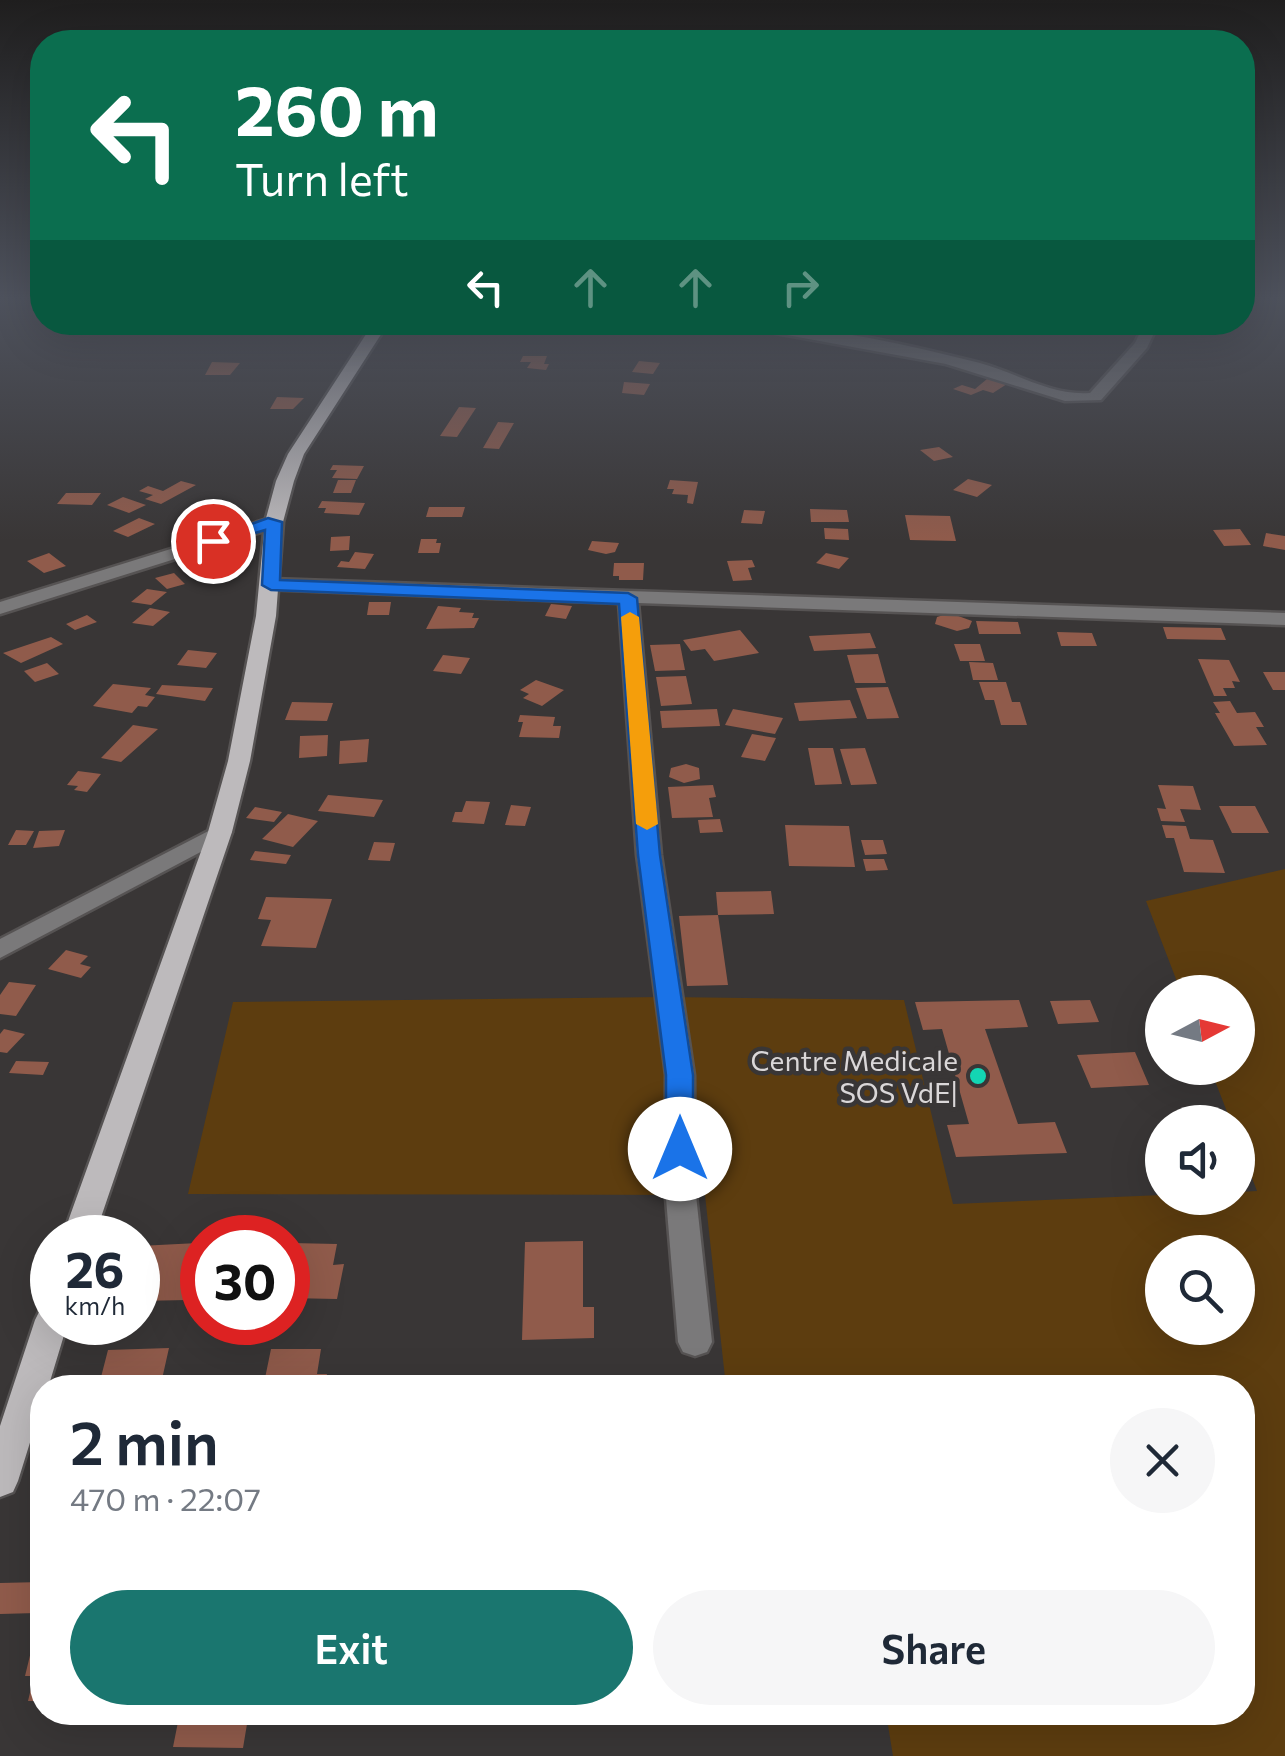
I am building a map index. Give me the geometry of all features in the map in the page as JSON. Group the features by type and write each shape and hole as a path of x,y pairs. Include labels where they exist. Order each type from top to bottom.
{"main road":[{"path":"86,1215 220,832 239,761 271,585 274,522 296,454 346,377"},
{"path":"34,1375 44,1345"},
{"path":"0,1481 30,1388"}],"street":[{"path":"1007,377 1060,396 1085,399 1095,397 1109,377"},
{"path":"0,608 274,522"},
{"path":"271,585 1285,618"},
{"path":"628,598 649,855 680,1075 680,1186 694,1342"},
{"path":"0,950 220,832"}],"shaded area":[{"path":"1285,869 1285,1756 893,1756 888,1725 1255,1725 1255,1375 725,1375 705,1195 188,1194 233,1002 667,997 904,1000 953,1204 1145,1196 1145,1215 1255,1215 1255,1105 1224,1105 1217,1085 1255,1085 1255,975 1174,975 1146,901"}],"building":[{"path":"987,379 1007,384 993,393 983,390 971,395 953,389 962,385 975,389"},
{"path":"624,382 650,384 644,395 622,393"},
{"path":"277,397 304,398 293,409 270,409"},
{"path":"459,407 476,408 457,437 440,436"},
{"path":"498,422 514,423 499,449 483,448"},
{"path":"939,447 953,457 934,461 920,450"},
{"path":"333,465 364,466 357,479 332,478 337,470 330,470"},
{"path":"968,479 992,485 977,497 953,490"},
{"path":"338,480 356,480 351,493 333,493"},
{"path":"670,480 698,482 693,504 687,503 688,495 672,494 674,489 667,489"},
{"path":"181,481 196,485 161,504 145,499 153,495 139,491 148,486 163,491"},
{"path":"66,493 101,493 92,505 57,504"},
{"path":"123,497 146,505 129,513 107,505"},
{"path":"322,501 365,503 359,515 324,513 326,508 318,508"},
{"path":"429,507 465,507 462,517 426,517"},
{"path":"810,509 847,510 849,522 811,522"},
{"path":"744,510 765,511 762,524 741,523"},
{"path":"905,515 950,516 956,541 910,540"},
{"path":"139,518 155,524 128,537 113,531"},
{"path":"824,528 848,529 849,540 825,539"},
{"path":"1240,529 1251,545 1224,546 1213,530"},
{"path":"1266,533 1285,536 1285,550 1263,546"},
{"path":"350,536 349,550 330,551 331,537"},
{"path":"421,539 437,539 436,543 441,543 439,553 418,553"},
{"path":"592,541 619,543 615,552 606,554 588,550"},
{"path":"355,552 374,554 365,569 337,567 341,561 349,562"},
{"path":"49,553 66,566 44,573 27,561"},
{"path":"826,553 849,558 839,569 816,563"},
{"path":"752,560 755,567 748,568 752,580 733,581 727,561"},
{"path":"614,563 644,563 643,580 619,580 619,576 613,576"},
{"path":"174,573 185,584 167,589 155,578"},
{"path":"147,589 167,592 151,605 131,602"},
{"path":"369,602 391,602 389,615 367,615"},
{"path":"551,604 572,606 566,619 545,616"},
{"path":"438,606 461,608 459,612 474,613 472,618 479,618 474,628 426,629"},
{"path":"150,608 170,612 153,626 132,623"},
{"path":"950,613 972,621 969,628 957,631 935,624 937,617"},
{"path":"87,615 97,622 75,630 66,624"},
{"path":"976,621 1018,622 1021,634 979,634"},
{"path":"1163,627 1221,628 1226,640 1167,639"},
{"path":"740,630 759,653 714,661 705,649 691,651 683,640"},
{"path":"1057,632 1092,633 1097,646 1061,646"},
{"path":"870,633 876,648 814,651 809,636"},
{"path":"51,637 63,644 21,663 3,653"},
{"path":"680,644 685,670 655,671 650,645"},
{"path":"954,644 980,644 985,661 960,661"},
{"path":"188,650 217,653 206,668 177,665"},
{"path":"878,654 886,683 855,683 847,655"},
{"path":"443,655 470,658 461,674 433,671"},
{"path":"1198,659 1229,660 1240,682 1232,681 1235,688 1223,688 1227,696 1214,696"},
{"path":"969,662 993,663 998,680 973,680"},
{"path":"47,663 59,674 35,682 24,671"},
{"path":"1263,672 1285,672 1285,690 1273,690"},
{"path":"686,676 692,704 661,706 656,677"},
{"path":"536,680 564,690 542,706 523,698 529,694 520,690"},
{"path":"979,682 1006,682 1012,702 1020,702 1027,725 1001,725 994,700 985,700"},
{"path":"113,684 151,688 145,695 155,697 147,707 138,706 132,713 93,706"},
{"path":"162,685 213,688 205,701 156,694"},
{"path":"888,687 899,718 867,719 856,688"},
{"path":"850,700 857,718 799,721 794,703"},
{"path":"1230,701 1237,713 1255,712 1264,727 1256,727 1267,745 1234,746 1213,702"},
{"path":"292,702 333,703 327,721 285,720"},
{"path":"717,709 720,726 662,728 660,711"},
{"path":"733,709 783,718 775,734 725,725"},
{"path":"520,715 555,717 553,726 561,726 559,738 519,737 523,722 518,722"},
{"path":"133,725 158,729 121,762 101,758"},
{"path":"752,734 776,738 765,761 741,757"},
{"path":"328,735 327,756 299,758 300,736"},
{"path":"369,739 367,762 339,764 340,741"},
{"path":"808,748 833,748 842,784 815,785"},
{"path":"865,748 877,784 851,785 840,749"},
{"path":"686,764 699,768 700,779 684,783 669,777 671,768"},
{"path":"78,771 101,774 87,792 67,785"},
{"path":"713,785 716,797 709,798 713,817 672,818 668,787"},
{"path":"1158,785 1193,786 1201,810 1180,809 1185,822 1161,821 1157,808 1166,809"},
{"path":"328,795 383,800 374,817 318,811"},
{"path":"466,801 490,802 484,824 452,822 455,812 462,812"},
{"path":"511,805 531,807 525,826 505,825"},
{"path":"1219,806 1255,806 1269,833 1232,833"},
{"path":"255,807 282,812 274,822 246,818"},
{"path":"288,814 318,821 293,847 262,839"},
{"path":"720,819 723,832 700,833 698,820"},
{"path":"785,825 849,826 855,867 789,866"},
{"path":"1162,825 1186,826 1190,839 1213,840 1225,873 1184,872 1174,838 1166,838"},
{"path":"16,830 34,831 26,845 8,845"},
{"path":"65,830 59,846 33,848 39,831"},
{"path":"861,840 883,840 887,854 865,855"},
{"path":"374,842 395,843 390,861 368,860"},
{"path":"255,851 291,855 286,864 250,860"},
{"path":"863,859 884,859 888,870 866,871"},
{"path":"771,891 774,914 718,915 716,892"},
{"path":"266,897 332,899 316,948 261,946 271,920 258,919"},
{"path":"718,915 728,985 687,986 679,916"},
{"path":"66,950 88,956 80,964 91,967 81,978 48,969"},
{"path":"9,982 36,985 16,1016 0,1014 0,995"},
{"name":"Centre Medicale SOS VdE|","path":"1019,1000 1028,1027 985,1029 1018,1124 1055,1122 1067,1153 956,1157 947,1125 969,1124 942,1029 923,1030 915,1002"},
{"path":"1090,1000 1099,1022 1058,1024 1050,1001"},
{"path":"4,1029 25,1034 7,1053 0,1052 0,1034"},
{"path":"1135,1052 1145,1085 1149,1085 1091,1088 1077,1055"},
{"path":"16,1061 49,1062 43,1075 9,1073"},
{"path":"583,1241 583,1307 594,1307 594,1338 522,1340 525,1242"},
{"path":"310,1243 337,1244 333,1265 344,1264 337,1299 310,1298"},
{"path":"180,1244 180,1300 160,1301 160,1245"},
{"path":"169,1348 163,1375 102,1375 108,1350"},
{"path":"271,1349 321,1349 317,1374 327,1374 327,1375 266,1375"},
{"path":"30,1582 30,1613 0,1614 0,1583"},
{"path":"177,1725 247,1725 243,1748 173,1747"}],"slow traffic":[{"path":"630,617 647,824"}],"place":[{"name":"Centre Medicale SOS VdE|","path":"978,1076"}],"route":[{"path":"213,541 274,522 271,585 628,598 649,855 680,1075 680,1149"}]}
